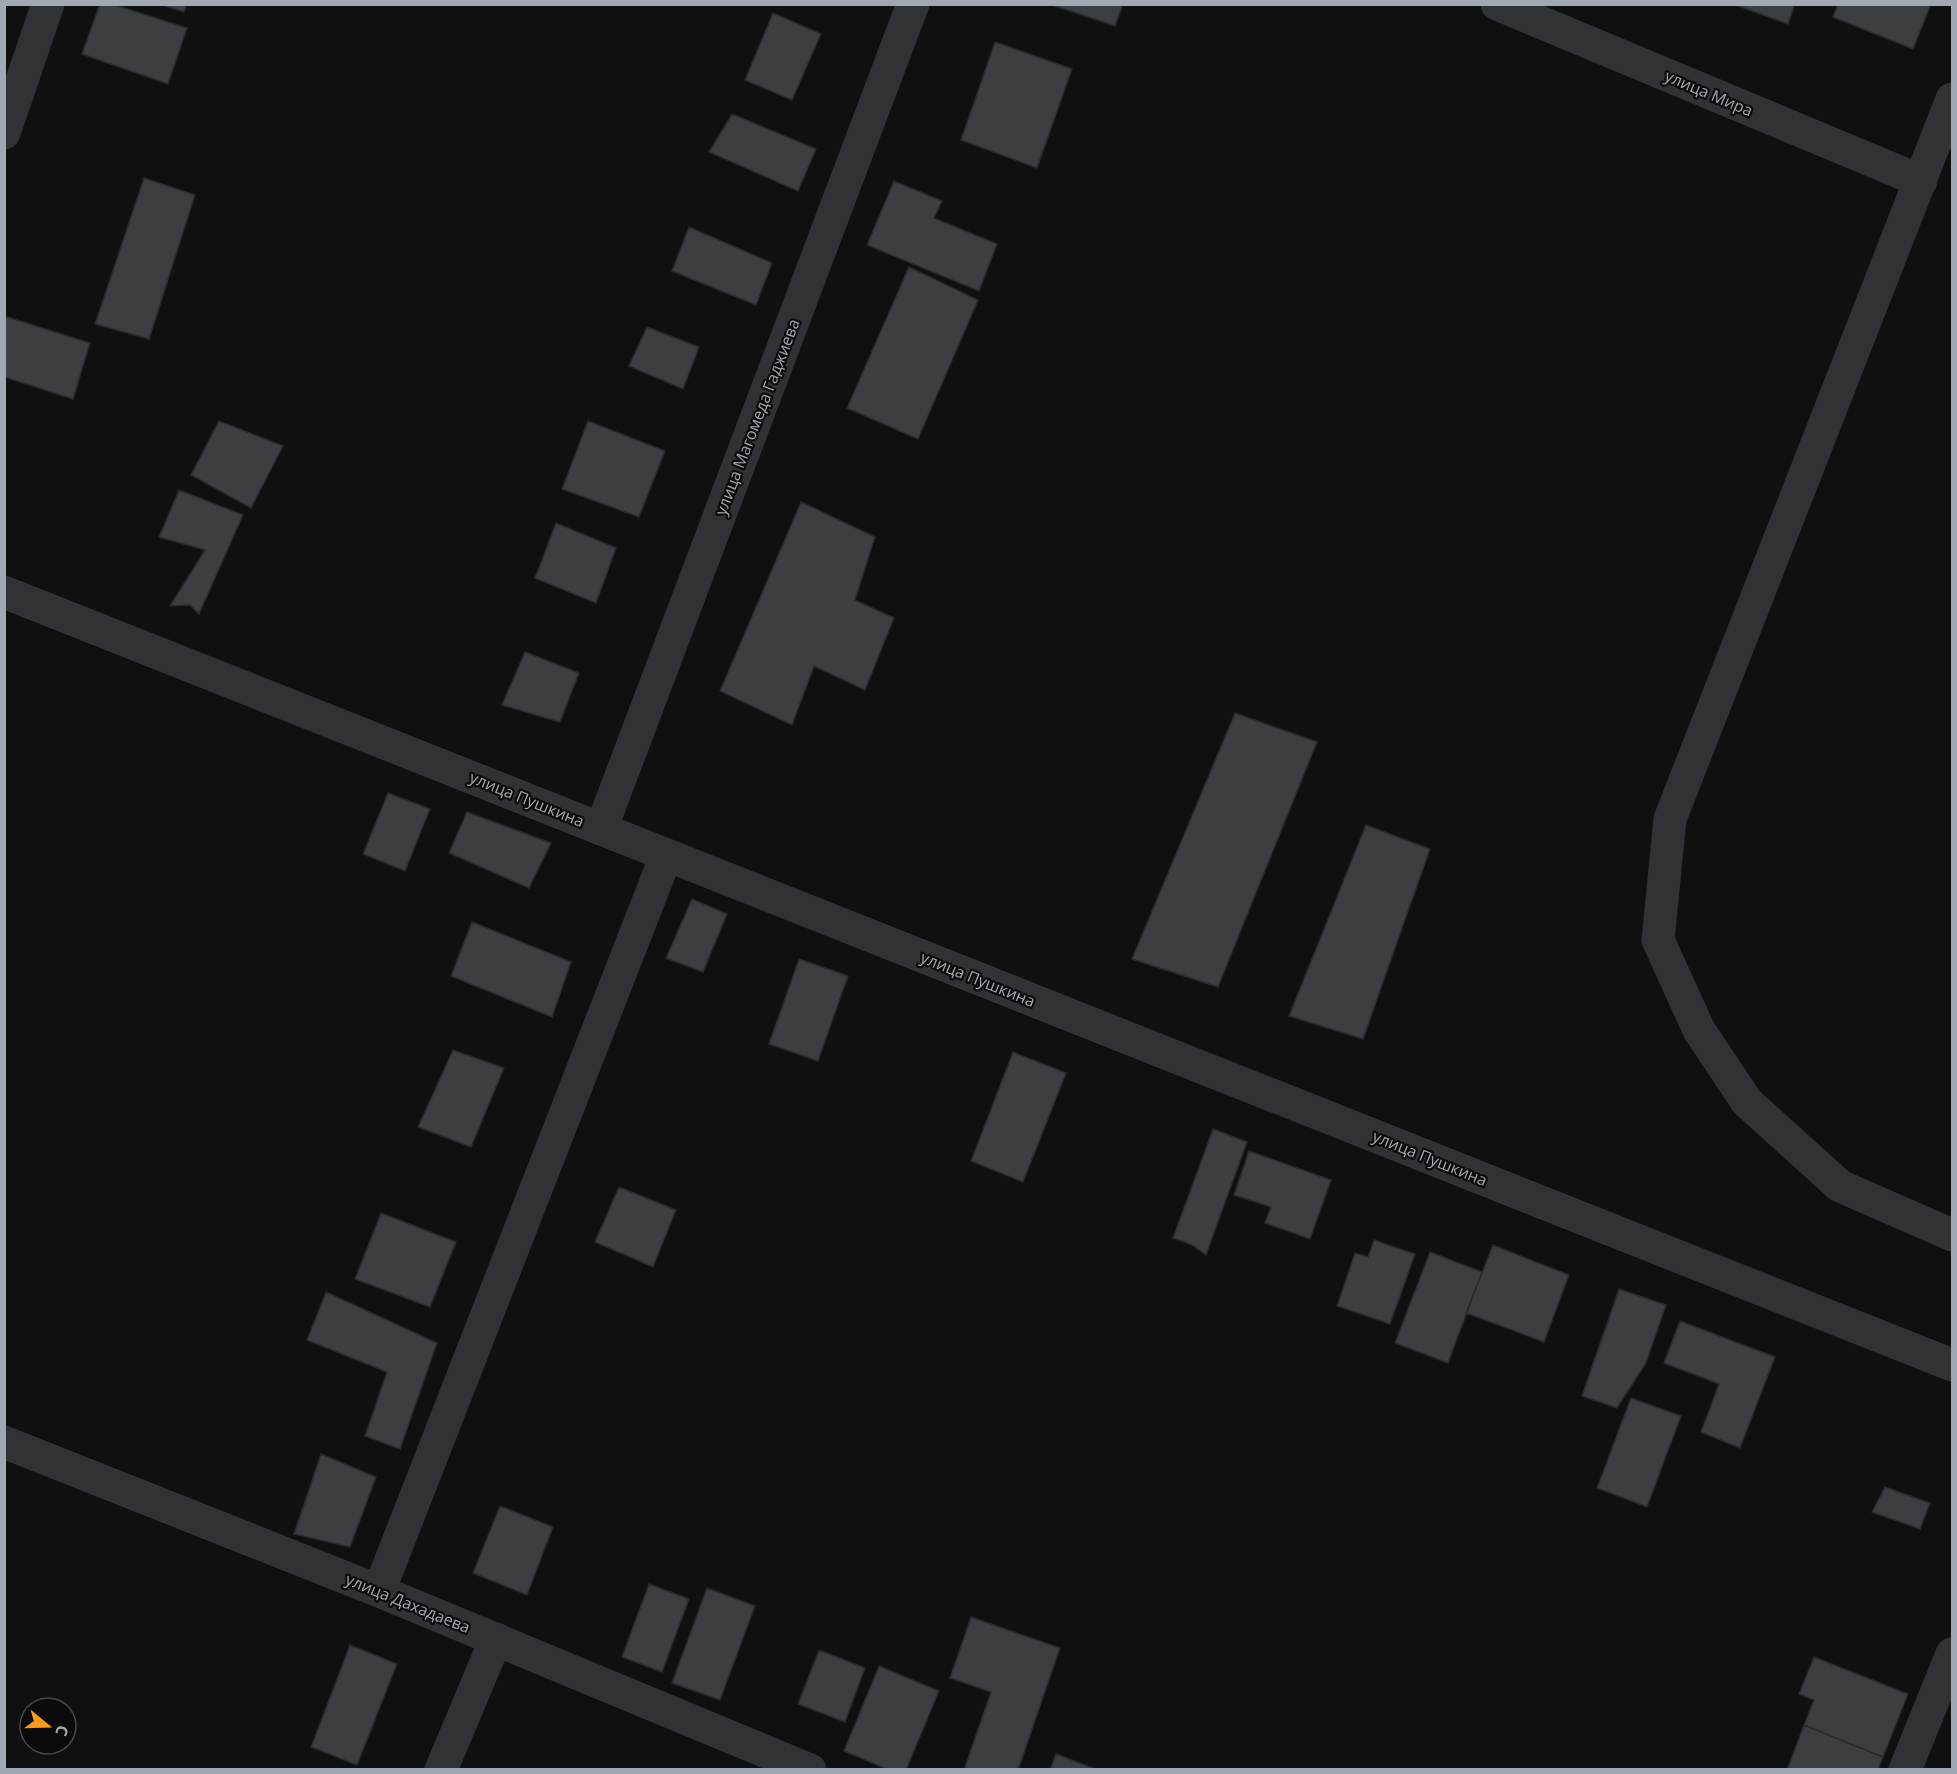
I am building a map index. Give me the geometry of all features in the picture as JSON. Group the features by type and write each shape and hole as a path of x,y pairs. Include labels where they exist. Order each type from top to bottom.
{"street":[{"path":"4,133 48,4"},
{"name":"улица Магомеда Гаджиева","path":"601,829 913,4"},
{"name":"улица Мира","path":"1497,4 1921,181"},
{"path":"1953,99 1670,819 1658,940 1699,1030 1747,1102 1840,1186 1953,1235"},
{"name":"улица Пушкина","path":"4,592 1953,1365"},
{"path":"379,1591 666,856"},
{"name":"улица Дахадаева","path":"4,1442 379,1591 810,1770"},
{"path":"441,1770 496,1639"},
{"path":"1905,1770 1953,1654"}],"building":[{"path":"100,4 112,4 187,28 168,84 82,54"},
{"path":"159,4 187,4 184,12"},
{"path":"1049,4 1123,4 1115,26"},
{"path":"1733,4 1795,4 1788,24"},
{"path":"1838,4 1931,4 1913,49 1833,17"},
{"path":"773,13 821,34 792,100 745,80"},
{"path":"995,42 1072,69 1037,168 961,140"},
{"path":"732,114 816,149 798,191 709,152"},
{"path":"144,178 195,195 149,339 95,324"},
{"path":"894,181 942,201 934,218 997,244 979,291 867,245"},
{"path":"689,227 772,263 756,305 672,271"},
{"path":"909,267 978,300 918,439 847,408"},
{"path":"4,316 90,343 73,399 4,377"},
{"path":"647,327 699,347 683,389 629,366"},
{"path":"219,421 283,446 251,508 191,475"},
{"path":"588,421 665,451 639,517 562,489"},
{"path":"179,490 243,515 199,614 190,605 170,606 205,550 159,537"},
{"path":"801,502 875,537 855,600 894,618 865,690 814,666 792,725 720,691"},
{"path":"556,523 616,548 596,603 535,578"},
{"path":"525,652 579,673 560,722 502,705"},
{"path":"1235,713 1317,742 1218,987 1132,959"},
{"path":"388,793 430,809 405,871 363,854"},
{"path":"467,812 551,843 529,888 449,853"},
{"path":"1366,825 1430,849 1363,1039 1289,1016"},
{"path":"692,899 727,914 703,972 666,958"},
{"path":"472,922 571,962 552,1017 451,976"},
{"path":"799,959 848,976 818,1061 769,1044"},
{"path":"453,1050 504,1068 471,1147 418,1127"},
{"path":"1013,1052 1066,1073 1023,1182 971,1161"},
{"path":"1213,1129 1247,1142 1206,1255 1192,1245 1173,1238"},
{"path":"1249,1151 1331,1180 1310,1239 1265,1223 1271,1207 1234,1195"},
{"path":"619,1187 676,1210 653,1267 595,1242"},
{"path":"381,1213 456,1242 430,1307 355,1279"},
{"path":"1374,1240 1415,1254 1390,1324 1337,1306 1355,1253 1368,1257"},
{"path":"1493,1245 1569,1275 1544,1342 1466,1313"},
{"path":"1430,1252 1482,1272 1448,1363 1395,1343"},
{"path":"1619,1289 1666,1305 1646,1363 1617,1408 1582,1396"},
{"path":"326,1292 437,1343 400,1449 365,1436 387,1372 307,1340"},
{"path":"1680,1321 1775,1357 1740,1448 1701,1432 1719,1384 1664,1363"},
{"path":"1631,1398 1681,1416 1647,1507 1597,1488"},
{"path":"321,1454 376,1477 350,1547 294,1534"},
{"path":"1885,1487 1930,1503 1920,1529 1872,1512"},
{"path":"500,1506 553,1527 527,1595 473,1573"},
{"path":"649,1584 689,1599 662,1672 622,1657"},
{"path":"707,1588 755,1606 720,1700 672,1683"},
{"path":"971,1617 1060,1648 1018,1770 964,1770 991,1692 950,1678"},
{"path":"350,1645 397,1664 357,1765 311,1747"},
{"path":"819,1650 865,1668 845,1722 798,1704"},
{"path":"1814,1657 1908,1694 1883,1757 1804,1725 1814,1700 1799,1694"},
{"path":"879,1666 939,1691 906,1770 889,1770 844,1751"},
{"path":"1804,1725 1883,1757 1878,1770 1787,1770"},
{"path":"1056,1754 1098,1770 1050,1770"}]}
